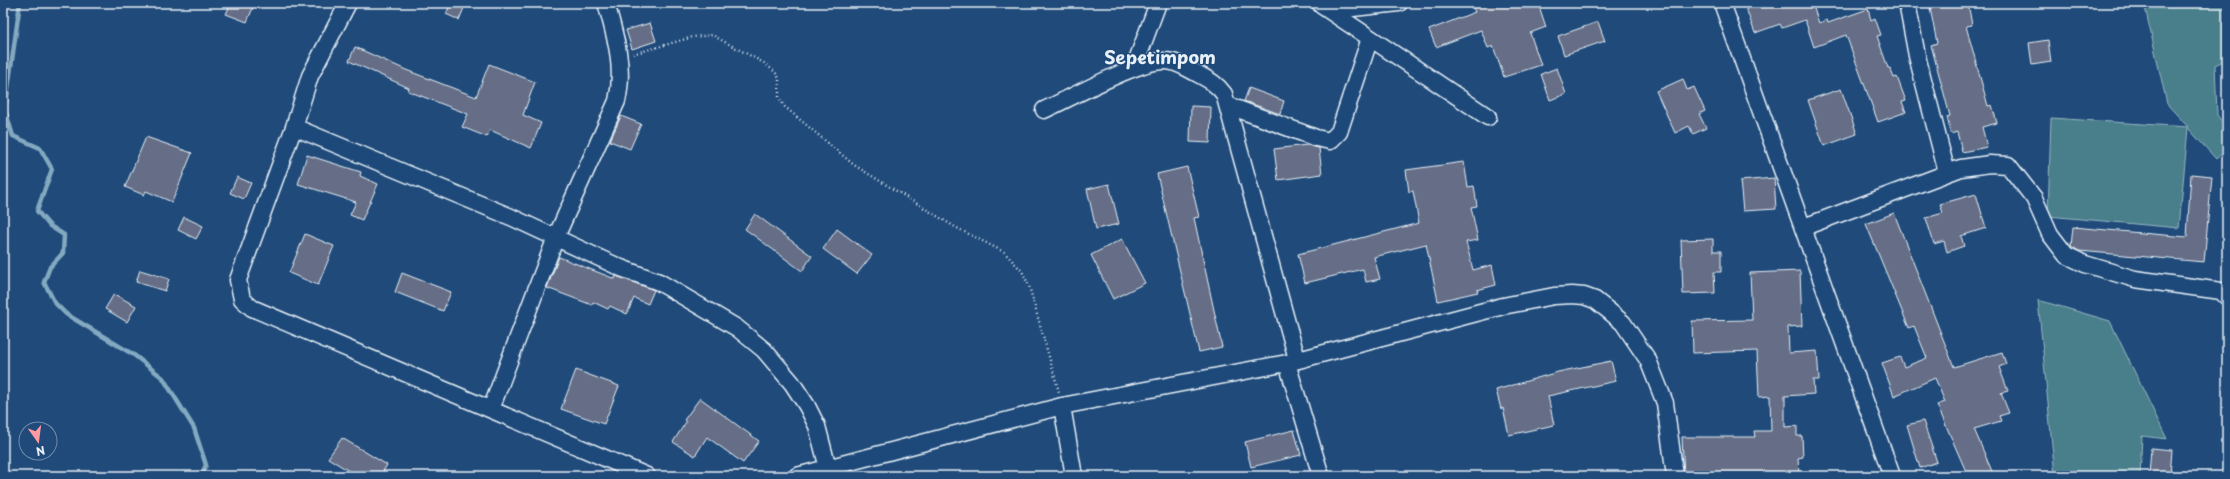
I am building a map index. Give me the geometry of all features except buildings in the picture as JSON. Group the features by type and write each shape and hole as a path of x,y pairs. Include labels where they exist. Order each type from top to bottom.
{"street":[{"path":"348,3 310,76 294,127 238,280 242,299 252,308 491,409 624,468 647,476"},
{"path":"491,409 556,237 617,100 620,86 620,58 606,3"},
{"path":"1134,68 1158,3"},
{"path":"1318,4 1353,8 1399,3"},
{"path":"1722,3 1804,227 1892,476"},
{"path":"1907,3 1916,56 1947,173"},
{"path":"1318,4 1488,117"},
{"path":"1227,105 1316,138 1330,141 1339,132 1370,38"},
{"path":"1044,110 1134,68 1153,62 1165,61 1177,63 1214,83 1224,94 1321,476"},
{"path":"294,127 556,237 621,268 659,282 737,328 764,350 792,383 807,406 817,426 829,472"},
{"path":"1804,227 1961,168 1982,165 2008,165 2034,198 2050,234 2066,255 2085,264 2135,279 2225,293"},
{"path":"797,476 829,472 1062,406 1292,361 1503,306 1554,296 1584,296 1595,300 1623,323 1648,360 1665,403 1675,476"},
{"path":"1062,406 1074,476"}],"path":[{"path":"620,58 693,37 708,35 718,37 764,63 779,78 779,98 785,107 854,165 955,227 1004,252 1013,260 1022,271 1029,286 1062,406"}],"green space":[{"path":"2144,3 2227,3 2227,59 2215,65 2217,115 2227,128 2227,149 2216,159 2188,128 2179,228 2048,216 2051,118 2188,127 2167,104"},
{"path":"2038,300 2110,321 2167,439 2142,436 2140,476 2055,476"}],"waterway":[{"path":"20,3 5,110 13,136 40,148 52,169 37,211 50,226 64,235 63,253 50,267 44,282 55,303 66,314 134,355 163,378 194,428 206,465 201,476"}],"district":[{"name":"Sepetimpom","path":"1160,56"}]}
